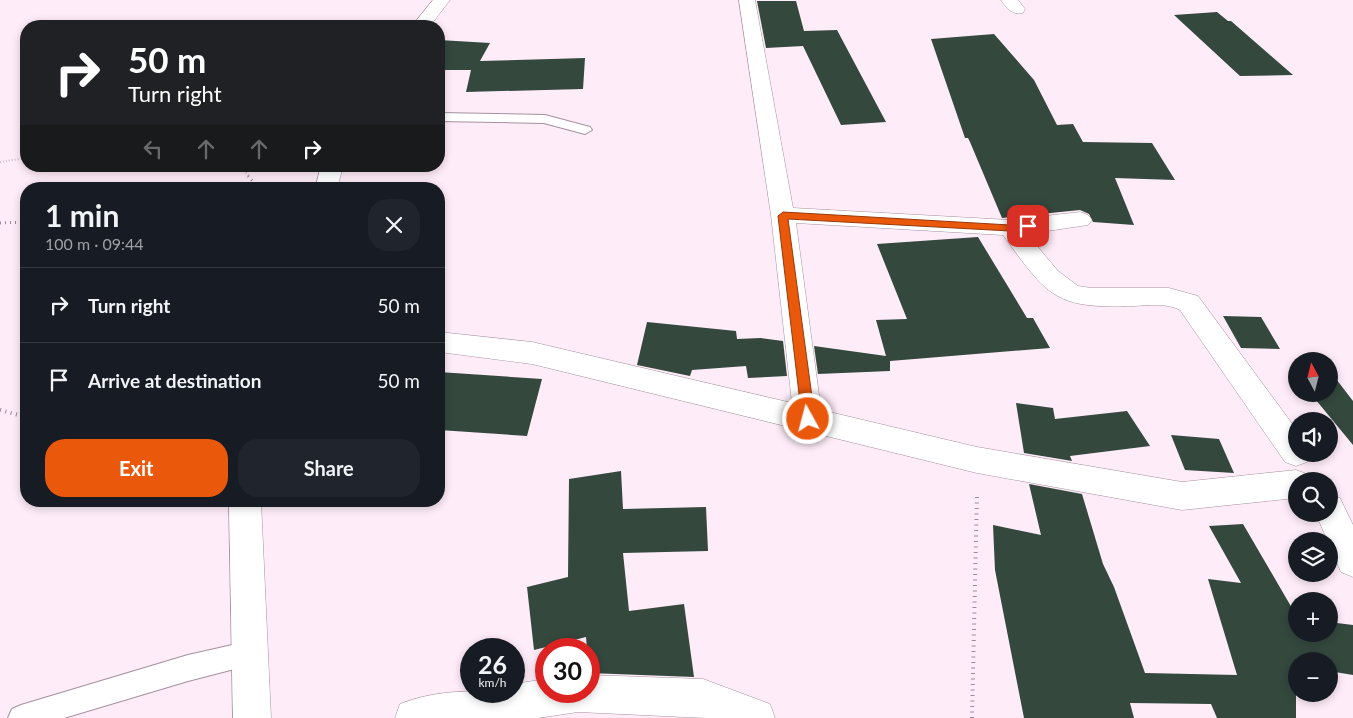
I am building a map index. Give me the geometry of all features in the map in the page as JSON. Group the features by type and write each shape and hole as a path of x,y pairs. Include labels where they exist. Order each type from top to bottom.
{"street":[{"path":"426,20 442,0"},
{"path":"747,0 783,216 808,419"},
{"path":"783,216 1010,228 1080,220"},
{"path":"1010,228 1048,278 1079,296 1112,298 1169,297 1188,302 1204,321 1288,442"},
{"path":"445,343 532,353 977,460 1182,496 1288,485"},
{"path":"245,507 252,718"},
{"path":"1335,522 1353,561"},
{"path":"414,718 578,693 703,698 756,718"}],"lane":[{"path":"445,116 545,119 585,130"},
{"path":"21,718 188,668 250,653"}],"path":[{"path":"0,162 20,159"},
{"path":"245,172 254,182"},
{"path":"0,223 20,222"},
{"path":"0,410 20,415"},
{"path":"972,718 977,460"}],"building":[{"path":"757,1 796,1 804,31 837,30 886,122 841,125 803,46 766,48"},
{"path":"1217,12 1228,21 1231,21 1293,75 1240,76 1174,15"},
{"path":"994,34 1034,80 1057,125 1073,124 1083,142 1152,143 1175,180 1115,178 1134,225 1093,222 1089,214 1080,210 1002,218 970,142 968,138 965,138 931,39"},
{"path":"445,40 490,43 480,61 585,58 583,89 466,92 471,70 445,70"},
{"path":"978,237 1027,318 1033,318 1050,348 890,361 890,371 818,374 814,346 886,356 876,320 907,319 877,244"},
{"path":"1223,316 1261,317 1280,349 1241,348"},
{"path":"647,322 736,331 737,339 761,338 783,341 787,376 748,378 746,366 692,370 690,376 637,365"},
{"path":"445,372 542,379 527,436 445,430"},
{"path":"1338,382 1353,401 1353,445 1338,427 1338,412 1326,412 1318,402 1338,402"},
{"path":"1016,403 1053,408 1055,419 1127,411 1150,446 1070,456 1072,461 1024,453"},
{"path":"1171,435 1219,439 1234,473 1185,470"},
{"path":"621,471 623,509 706,507 708,551 623,553 629,611 684,604 694,677 600,673 600,638 535,638 534,650 527,587 568,577 569,479"},
{"path":"1029,484 1082,494 1103,564 1114,587 1145,673 1237,675 1208,579 1241,583 1209,526 1243,524 1288,601 1288,642 1338,642 1338,623 1353,625 1353,675 1338,672 1338,652 1288,652 1288,702 1296,702 1296,718 1217,718 1211,704 1130,703 1134,718 1024,718 995,570 993,525 1041,535"}],"route":[{"path":"808,419 783,216 1010,228 1028,226"}]}
